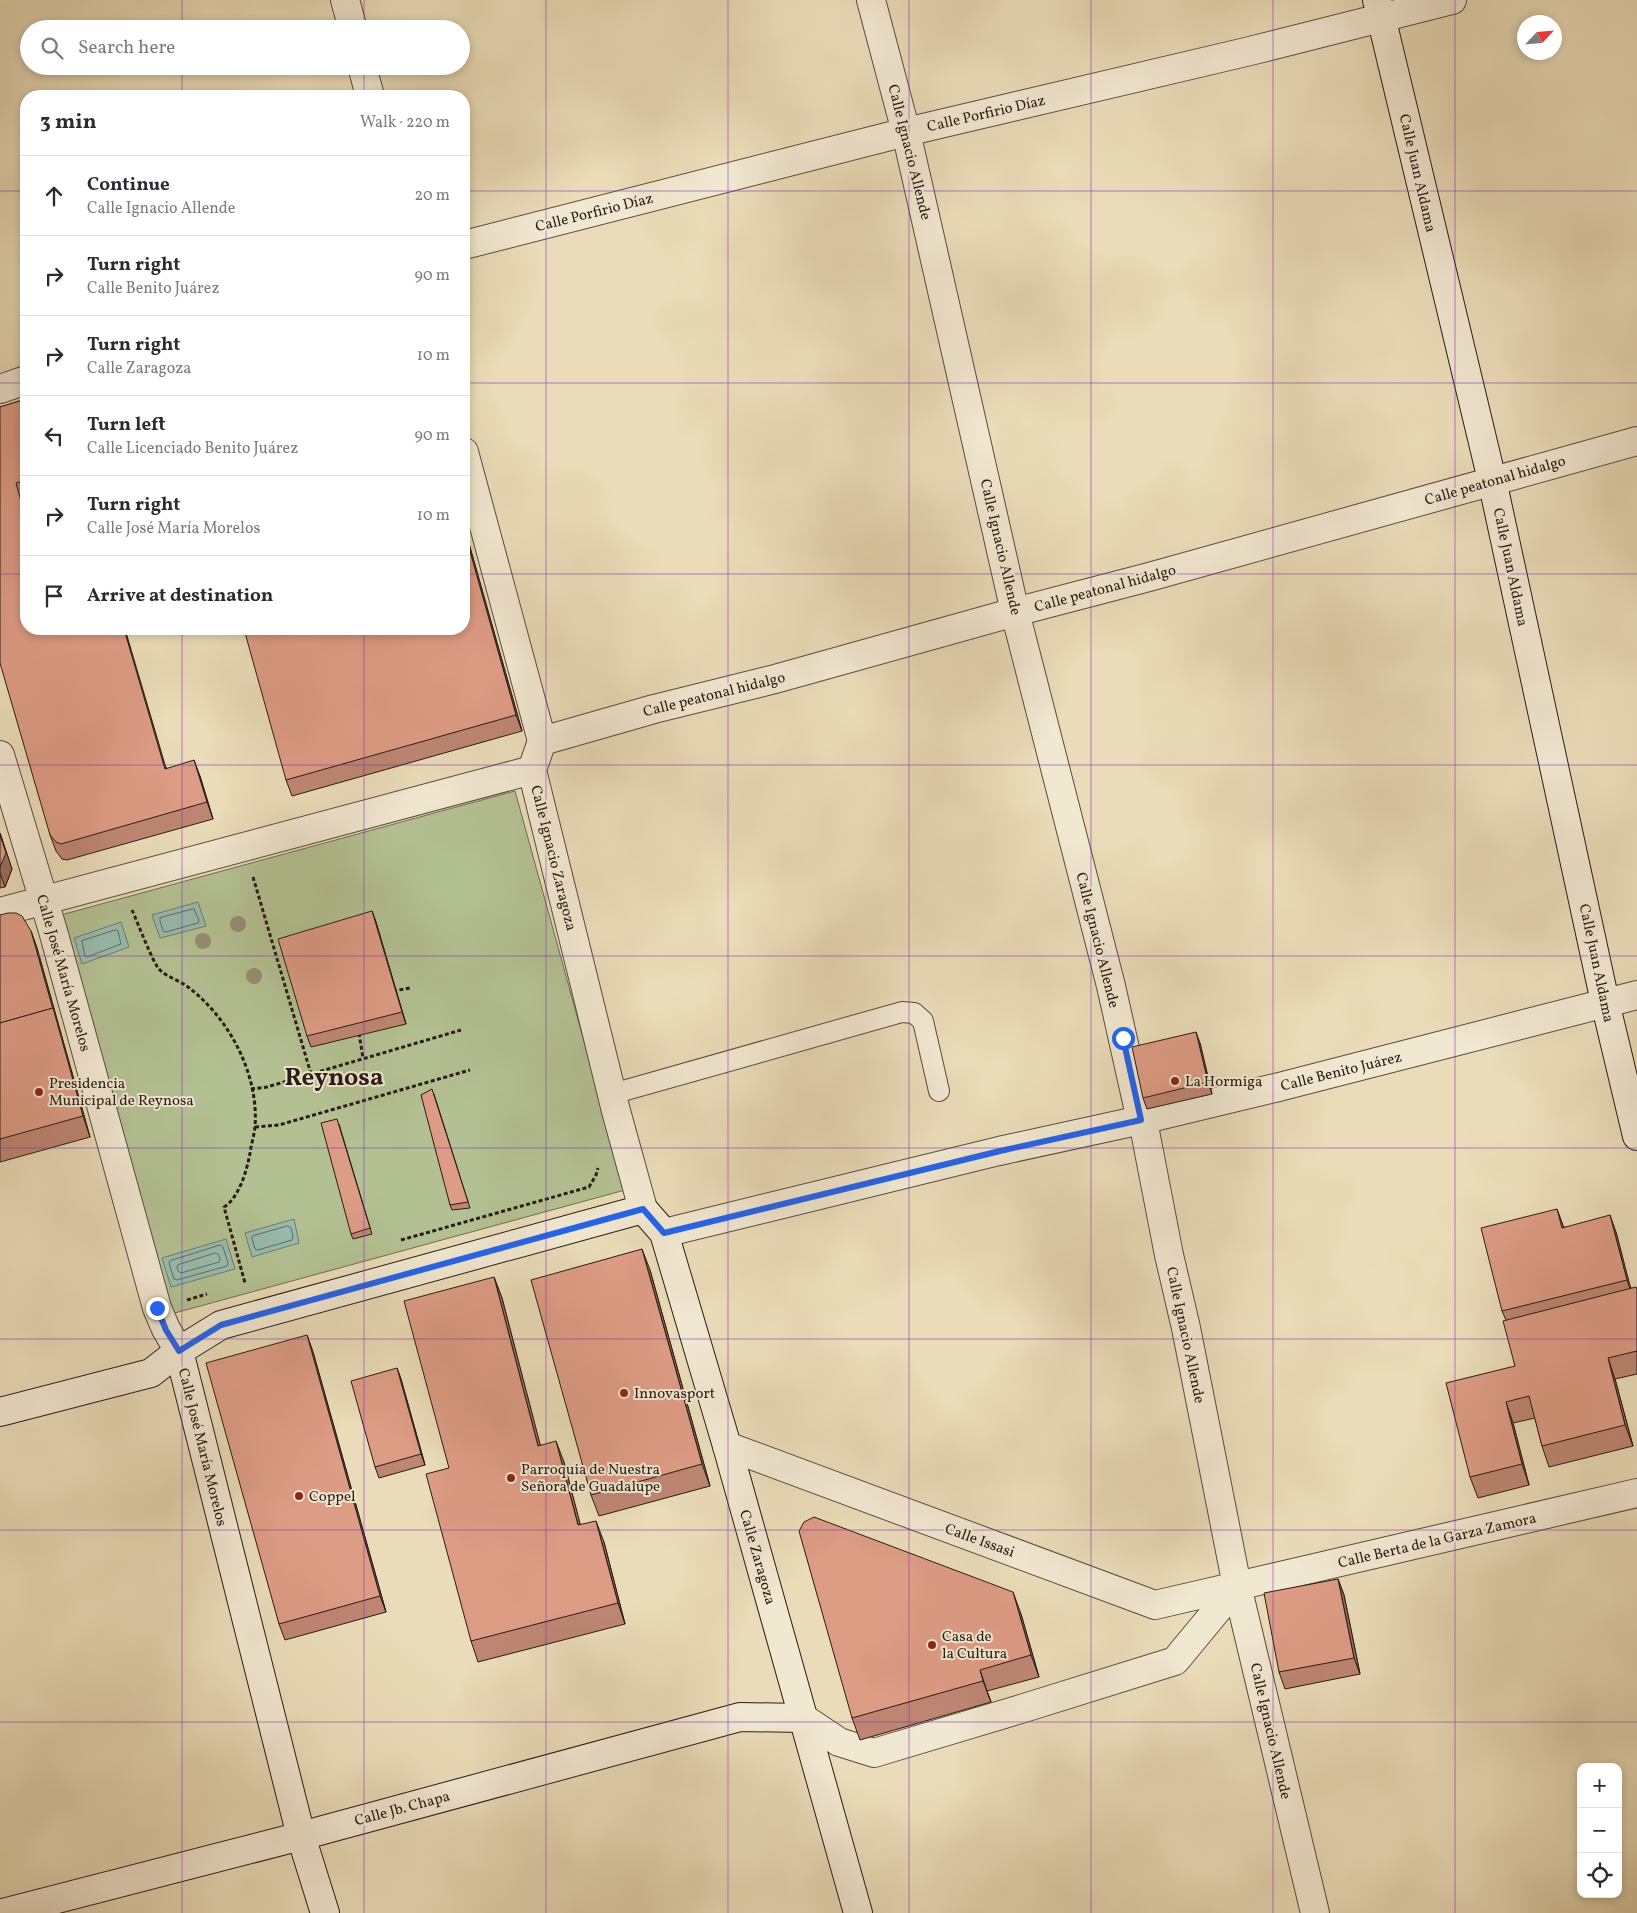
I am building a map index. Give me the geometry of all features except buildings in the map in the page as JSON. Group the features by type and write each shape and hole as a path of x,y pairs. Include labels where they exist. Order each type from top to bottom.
{"street":[{"path":"345,0 351,20"},
{"name":"Calle Ignacio Allende","path":"871,0 906,132 1015,612 1111,986 1141,1120 1143,1121 1237,1586 1314,1913"},
{"name":"Calle Porfirio Díaz","path":"470,243 1379,9 1452,0"},
{"name":"Calle Juan Aldama","path":"1379,9 1492,480 1605,1002 1637,1136"},
{"path":"364,75 368,90"},
{"path":"0,389 20,382"},
{"name":"Calle peatonal hidalgo","path":"542,741 654,709 875,652 1015,612 1149,577 1637,441"},
{"path":"470,474 542,741"},
{"name":"Calle Ignacio Zaragoza","path":"542,741 532,770 612,1094 643,1209"},
{"name":"Calle José María Morelos","path":"0,755 44,899 157,1308 166,1330 179,1351 301,1836 325,1913"},
{"path":"0,912 532,770"},
{"name":"Calle Benito Juárez","path":"664,1233 1000,1151 1279,1087 1637,995"},
{"path":"0,1412 151,1374 179,1351 221,1325 643,1209"},
{"name":"Calle Zaragoza","path":"643,1209 664,1233 727,1446 858,1913"},
{"name":"Calle Issasi","path":"727,1446 1155,1605 1237,1586"},
{"name":"Calle Berta de la Garza Zamora","path":"1237,1586 1637,1493"},
{"path":"803,1718 839,1742 874,1753 1024,1708 1175,1660 1237,1586"},
{"name":"Calle Jb. Chapa","path":"3,1913 301,1836 740,1717 803,1718"}],"lane":[{"path":"612,1094 902,1012 914,1013 923,1021 939,1091"}],"path":[{"path":"252,874 311,1074"},
{"path":"131,907 158,969 188,987 214,1011 232,1037 248,1070 254,1101 255,1127 249,1160 240,1184 232,1202 224,1207 245,1283"},
{"path":"390,992 410,988"},
{"path":"357,1025 363,1058"},
{"path":"251,1089 267,1087 461,1030"},
{"path":"255,1127 279,1124 470,1070"},
{"path":"398,1241 589,1187 596,1175 598,1164"},
{"path":"237,1286 254,1281"},
{"path":"157,1308 212,1293"}],"green space":[{"path":"515,791 625,1190 171,1314 61,915"}],"water":[{"path":"198,902 206,926 160,938 152,915"},
{"path":"121,922 129,947 82,964 74,938"},
{"path":"294,1219 299,1243 252,1257 245,1233"},
{"path":"226,1239 235,1269 171,1287 162,1258"}],"place":[{"name":"La Hormiga","path":"1175,1081"},
{"name":"Presidencia Municipal de Reynosa","path":"39,1092"},
{"name":"Innovasport","path":"624,1393"},
{"name":"Parroquia de Nuestra Señora de Guadalupe","path":"511,1478"},
{"name":"Coppel","path":"299,1496"},
{"name":"Casa de la Cultura","path":"932,1645"}],"district":[{"name":"Reynosa","path":"334,1076"}],"route":[{"path":"157,1308 166,1330 179,1351 221,1325 590,1222 643,1209 664,1233 1000,1151 1141,1120 1123,1038"}]}
